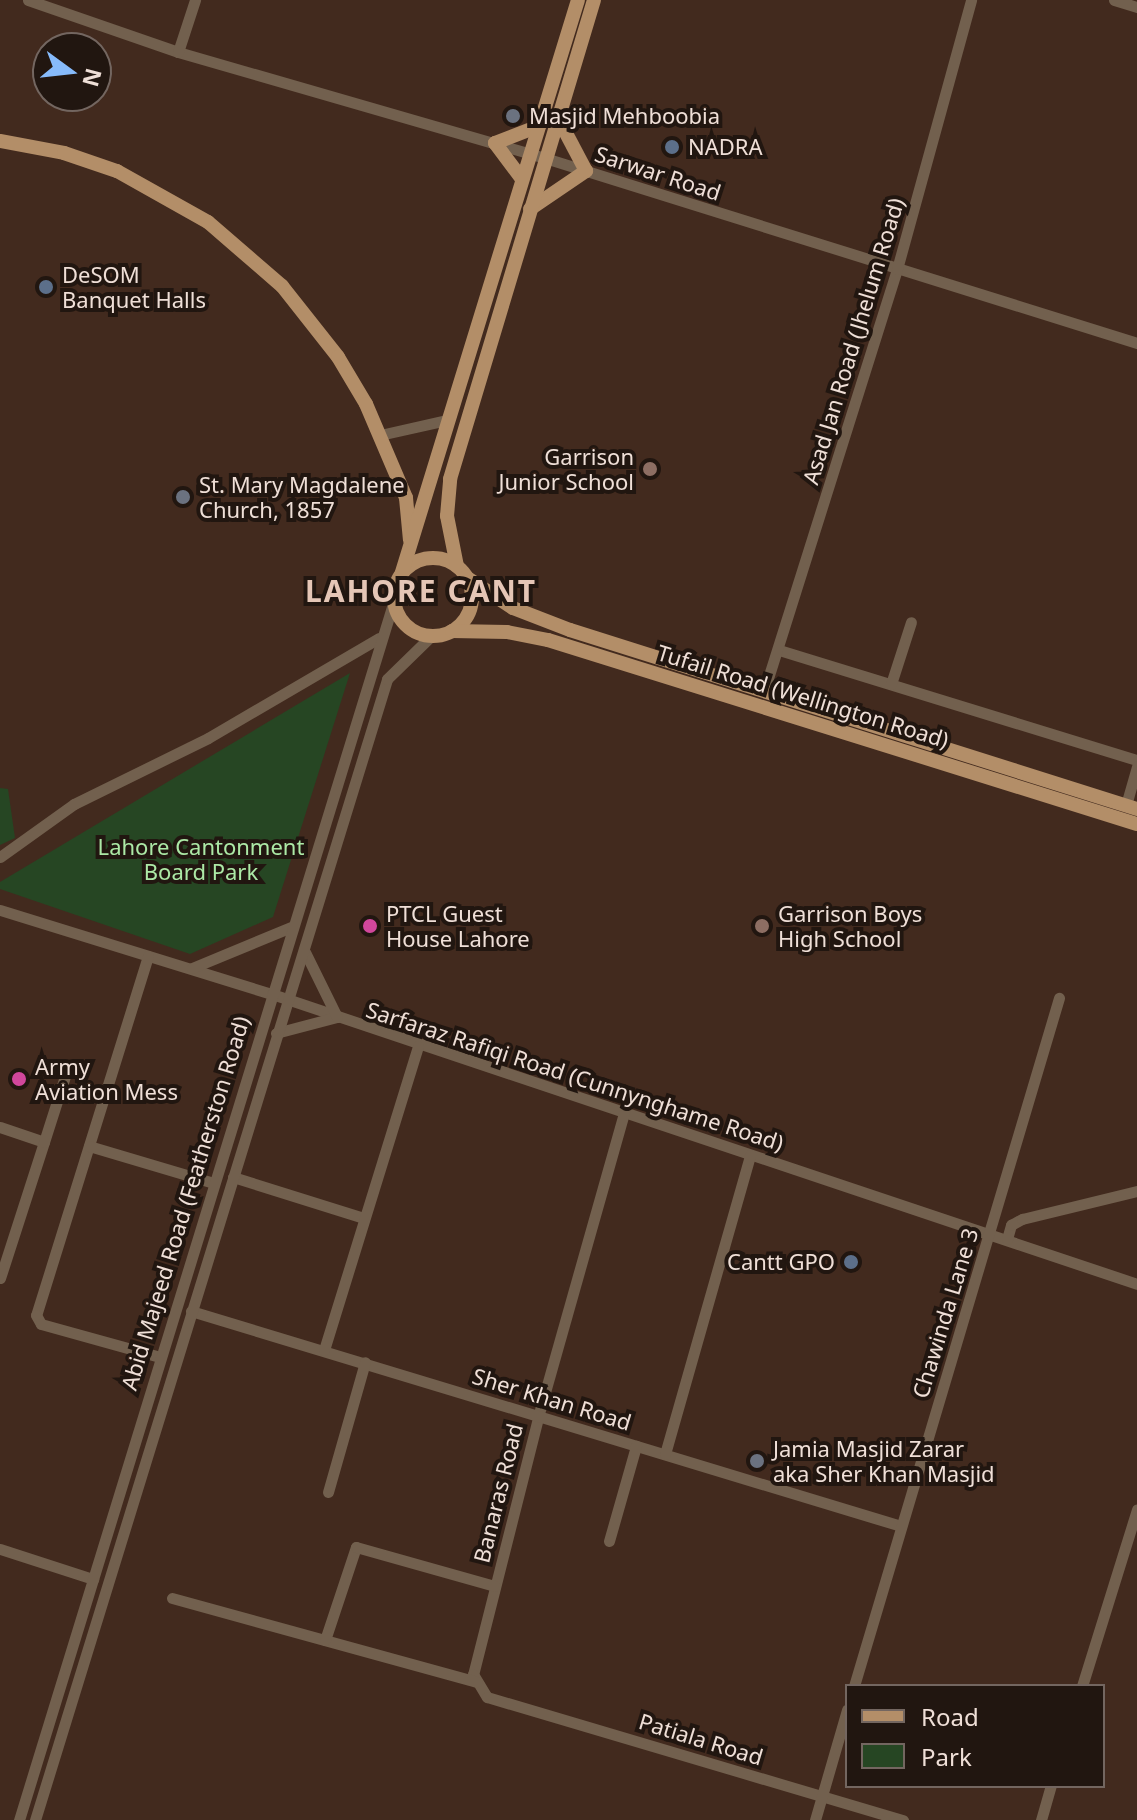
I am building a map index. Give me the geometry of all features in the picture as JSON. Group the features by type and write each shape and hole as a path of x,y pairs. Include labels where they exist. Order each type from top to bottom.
{"main road":[{"path":"578,0 394,600 405,625 431,636 452,631 469,613 462,571 447,516 450,479 594,0"},
{"path":"529,210 586,171 558,118"},
{"path":"522,179 495,143 539,126"},
{"path":"0,141 64,153 117,171 217,229 308,316 338,357 380,435 406,498 410,540"},
{"path":"402,572 429,558 462,571"},
{"name":"Tufail Road (Wellington Road)","path":"462,571 505,603 539,619 1131,807"},
{"name":"Tufail Road (Wellington Road)","path":"452,631 507,632 548,640 1137,824"}],"street":[{"name":"Sarwar Road","path":"28,0 178,52 530,153 1137,343"},
{"path":"178,52 195,0"},
{"name":"Asad Jan Road (Jhelum Road)","path":"764,691 897,269 971,0"},
{"path":"1114,0 1137,7"},
{"path":"380,435 447,420"},
{"name":"Abid Majeed Road (Featherston Road)","path":"19,1820 379,638 394,600"},
{"path":"891,684 911,622"},
{"name":"Abid Majeed Road (Featherston Road)","path":"35,1820 387,679 431,636"},
{"path":"0,857 74,804 208,738 379,638"},
{"path":"779,650 1137,760"},
{"path":"1131,807 1137,767"},
{"name":"Sarfaraz Rafiqi Road (Cunnynghame Road)","path":"0,910 288,999 418,1046 1137,1284"},
{"path":"191,968 291,927"},
{"path":"276,1033 337,1017 305,951"},
{"path":"148,956 37,1320 160,1357"},
{"name":"Chawinda Lane 3","path":"855,1684 991,1235 1059,998"},
{"path":"324,1350 418,1046"},
{"path":"0,1278 68,1067"},
{"name":"Banaras Road","path":"477,1682 473,1674 539,1414 624,1113"},
{"path":"0,1127 44,1142"},
{"path":"89,1146 214,1183"},
{"path":"665,1454 750,1155"},
{"path":"233,1177 364,1218"},
{"path":"1007,1239 1011,1225 1022,1219 1137,1191"},
{"path":"185,1278 199,1282"},
{"name":"Sher Khan Road","path":"191,1311 901,1526"},
{"path":"328,1492 365,1362"},
{"path":"609,1541 636,1446"},
{"path":"1083,1684 1137,1509"},
{"path":"325,1640 356,1547 495,1586"},
{"path":"0,1549 93,1579"},
{"path":"172,1598 477,1682"},
{"name":"Patiala Road","path":"477,1682 487,1697 903,1820"},
{"path":"815,1820 845,1717"},
{"path":"1041,1820 1050,1788"}],"green space":[{"name":"Lahore Cantonment Board Park","path":"350,673 273,917 190,954 0,889 0,882"},
{"path":"0,788 8,789 15,838 0,845"}],"place":[{"name":"Masjid Mehboobia","path":"513,116"},
{"name":"NADRA","path":"672,147"},
{"name":"DeSOM Banquet Halls","path":"46,287"},
{"name":"Garrison Junior School","path":"650,469"},
{"name":"St. Mary Magdalene Church, 1857","path":"183,497"},
{"name":"PTCL Guest House Lahore","path":"370,926"},
{"name":"Garrison Boys High School","path":"762,926"},
{"name":"Army Aviation Mess","path":"19,1079"},
{"name":"Cantt GPO","path":"851,1262"},
{"name":"Jamia Masjid Zarar aka Sher Khan Masjid","path":"757,1461"}],"district":[{"name":"LAHORE CANT","path":"421,591"}]}
